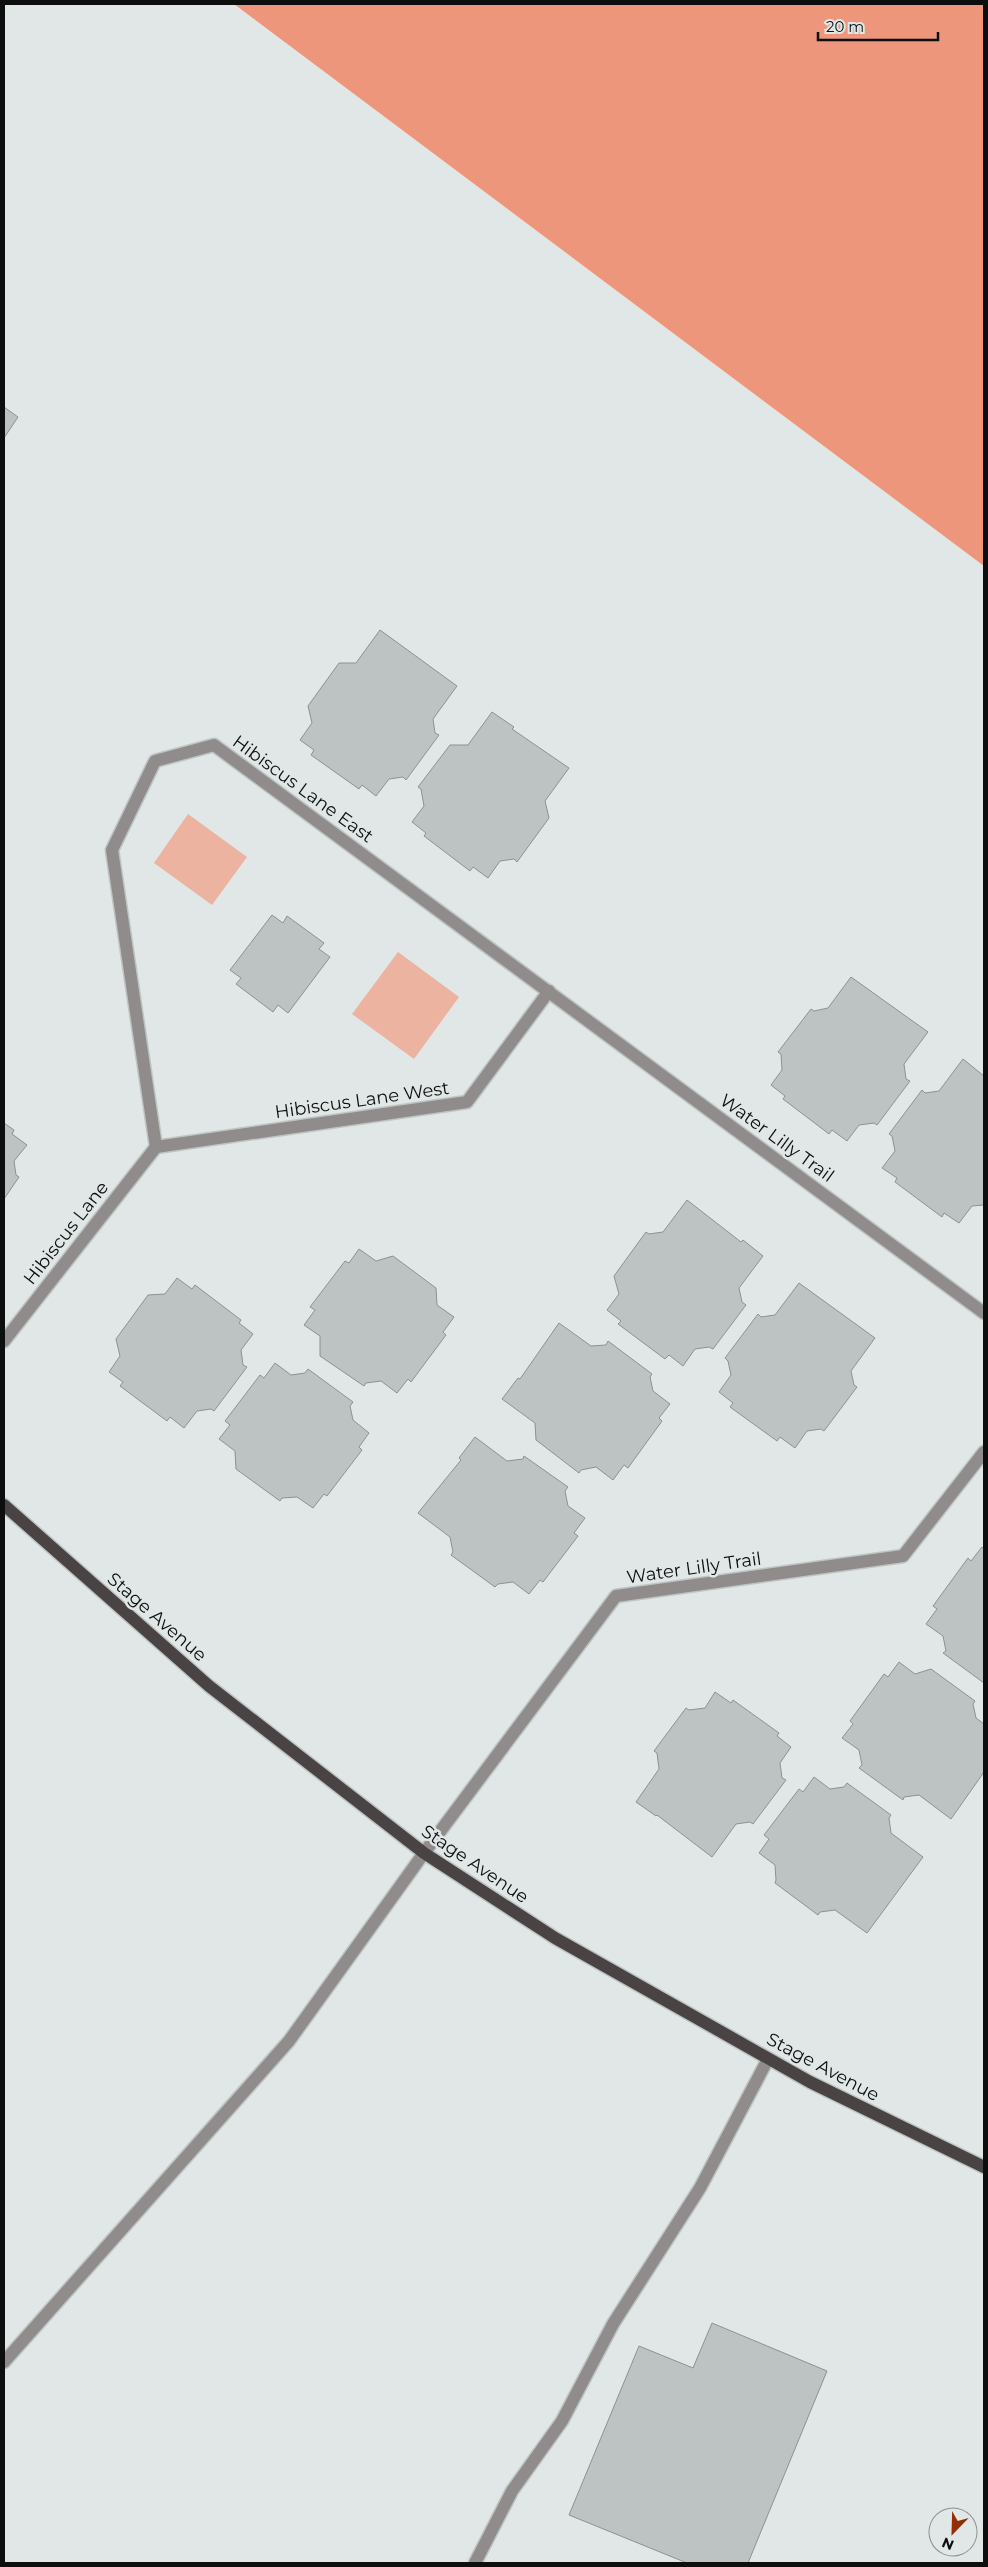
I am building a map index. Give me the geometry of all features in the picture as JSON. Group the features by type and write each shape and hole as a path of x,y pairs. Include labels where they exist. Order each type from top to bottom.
{"main road":[{"name":"Stage Avenue","path":"4,1505 209,1686 424,1853 555,1938 768,2059 810,2082 984,2167"}],"street":[{"name":"Hibiscus Lane East","path":"156,1147 112,850 155,761 214,745 549,992"},
{"name":"Hibiscus Lane West","path":"156,1147 467,1102 549,992"},
{"name":"Water Lilly Trail","path":"549,992 984,1313"},
{"name":"Hibiscus Lane","path":"4,1341 156,1147"},
{"name":"Water Lilly Trail","path":"4,2362 288,2041 424,1853 616,1596 904,1556 984,1452"},
{"path":"475,2563 512,2491 562,2421 612,2324 700,2188 768,2059"}],"shaded area":[{"path":"234,4 984,4 984,566"},
{"path":"188,814 247,857 212,905 154,863"},
{"path":"398,952 459,997 414,1059 352,1014"}],"building":[{"path":"4,407 18,417 4,438"},
{"path":"380,630 457,686 433,719 435,733 439,735 406,780 403,777 389,779 376,796 362,785 359,789 311,755 314,750 300,740 312,723 308,706 339,663 356,663"},
{"path":"492,712 514,727 512,729 569,768 545,801 549,818 517,862 514,859 500,861 488,878 473,867 470,871 424,836 426,833 412,822 424,806 421,789 418,787 450,745 468,745"},
{"path":"272,915 283,923 287,916 324,943 319,949 330,957 288,1013 278,1005 273,1012 236,984 241,978 230,970"},
{"path":"851,977 928,1032 904,1064 906,1079 910,1081 877,1125 874,1123 859,1125 847,1141 832,1130 829,1134 783,1099 785,1096 771,1085 782,1070 781,1054 778,1052 811,1009 814,1011 828,1008"},
{"path":"963,1059 984,1076 984,1205 972,1206 959,1223 944,1213 942,1217 895,1182 897,1178 882,1168 895,1151 892,1136 889,1134 922,1090 925,1093 939,1091"},
{"path":"4,1123 14,1130 12,1134 27,1145 14,1161 16,1175 19,1177 4,1199"},
{"path":"687,1200 741,1242 743,1240 763,1256 739,1288 742,1302 746,1305 713,1349 709,1347 695,1349 683,1366 669,1355 665,1359 618,1324 621,1321 607,1310 619,1294 614,1276 646,1232 649,1234 663,1232"},
{"path":"359,1249 376,1261 393,1256 436,1288 437,1305 454,1317 443,1332 446,1335 411,1382 408,1379 397,1393 381,1381 366,1383 364,1386 320,1356 320,1336 304,1325 315,1310 310,1307 345,1261 349,1263"},
{"path":"177,1278 192,1289 195,1285 241,1320 239,1323 253,1334 241,1350 243,1365 247,1367 214,1411 211,1409 197,1411 184,1428 170,1417 167,1421 120,1386 123,1382 109,1372 120,1356 116,1339 148,1295 165,1294"},
{"path":"799,1283 875,1338 851,1371 854,1385 857,1387 824,1431 821,1429 807,1431 795,1448 780,1437 777,1441 730,1407 733,1403 719,1392 731,1375 728,1361 725,1358 758,1314 761,1317 775,1315"},
{"path":"559,1323 591,1346 606,1345 608,1341 652,1374 650,1377 653,1391 670,1404 659,1418 662,1421 628,1468 624,1465 613,1480 596,1467 581,1470 579,1473 536,1440 535,1423 502,1399 518,1378 520,1379"},
{"path":"275,1363 291,1375 305,1373 308,1369 353,1402 350,1406 353,1420 369,1433 359,1447 362,1450 327,1496 324,1494 313,1508 297,1497 282,1498 280,1501 236,1469 235,1451 219,1439 230,1425 225,1421 260,1375 264,1378"},
{"path":"475,1437 507,1461 523,1459 524,1456 568,1487 565,1491 568,1506 585,1518 574,1533 578,1536 543,1582 540,1580 529,1594 513,1582 498,1584 495,1587 451,1555 453,1552 450,1537 418,1513 461,1460 459,1458"},
{"path":"982,1547 984,1549 984,1683 943,1653 946,1651 943,1636 926,1624 937,1609 933,1606 968,1558 971,1561"},
{"path":"899,1662 915,1674 931,1669 975,1701 973,1704 976,1718 984,1724 984,1772 951,1819 919,1795 904,1797 903,1800 859,1768 862,1765 859,1750 842,1738 853,1724 850,1721 884,1674 888,1677"},
{"path":"715,1692 731,1703 733,1700 779,1733 777,1736 791,1747 780,1763 782,1778 786,1780 753,1824 750,1822 736,1824 712,1857 657,1815 636,1802 659,1769 657,1753 654,1751 686,1708 689,1710 705,1708"},
{"path":"814,1777 830,1789 844,1787 847,1783 891,1815 889,1818 891,1833 923,1857 867,1933 835,1910 820,1912 818,1915 775,1883 775,1865 759,1853 769,1839 764,1835 799,1789 803,1792"},
{"path":"712,2323 827,2371 748,2563 687,2563 569,2515 639,2346 693,2368"}]}
